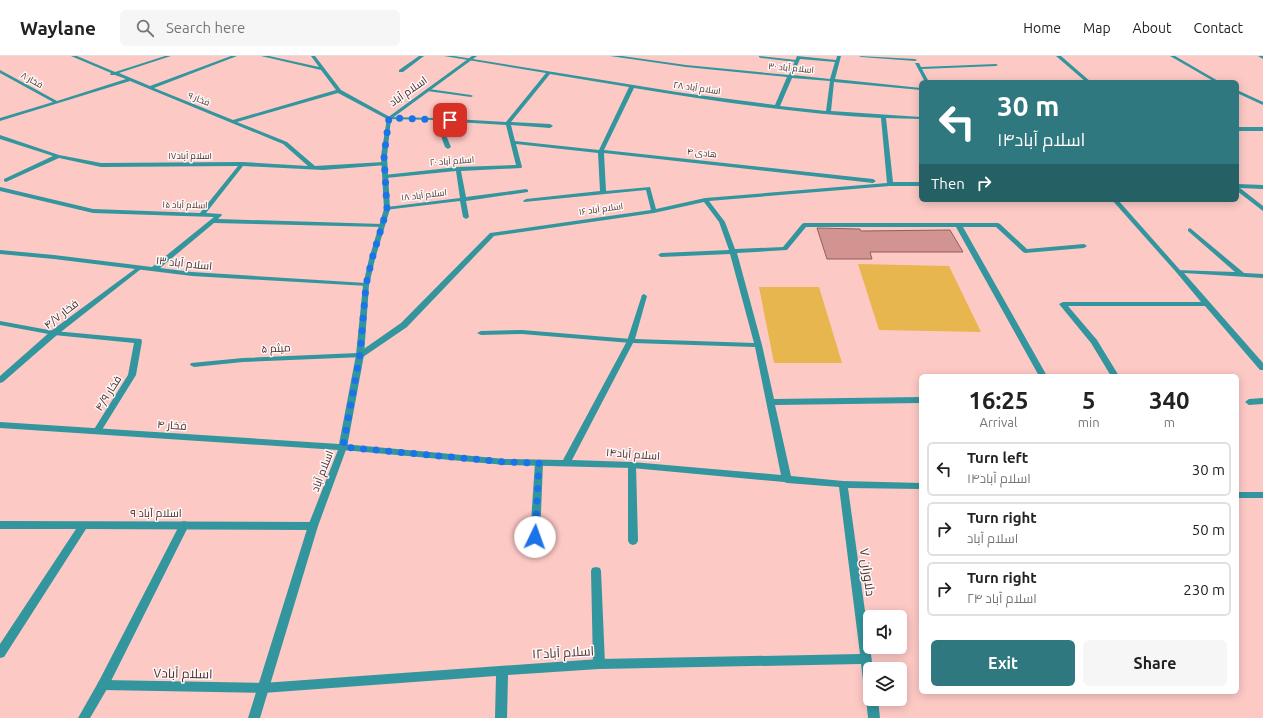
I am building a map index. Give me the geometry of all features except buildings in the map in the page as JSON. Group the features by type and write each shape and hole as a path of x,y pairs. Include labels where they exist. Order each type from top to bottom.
{"street":[{"name":"فخار ۹","path":"73,56 112,74 234,121 285,143 314,168"},
{"path":"112,74 169,56"},
{"path":"148,88 235,56"},
{"path":"263,56 321,69"},
{"path":"321,56 313,57 339,91 389,118 437,119 550,126"},
{"path":"401,71 422,56"},
{"name":"اسلام آباد ۲۸","path":"446,56 474,58 549,72 705,97 828,112 883,117 919,118"},
{"name":"اسلام آباد ۳۰","path":"612,56 686,66 919,89"},
{"path":"861,56 914,58 926,80"},
{"path":"1058,56 1087,80"},
{"path":"1172,56 1214,80"},
{"path":"761,57 838,58 832,80 828,112"},
{"name":"اسلام آباد","path":"254,718 313,526 343,447 360,354 366,285 387,209 384,164 389,118 474,58"},
{"path":"777,106 797,58"},
{"path":"919,68 996,66"},
{"name":"فخار ۸","path":"0,71 56,102"},
{"path":"508,123 549,72"},
{"path":"0,120 128,80"},
{"path":"603,192 601,152 632,86"},
{"path":"429,90 471,96"},
{"path":"234,121 339,91"},
{"path":"1239,92 1263,104"},
{"path":"883,117 890,184 919,184"},
{"path":"437,119 448,148"},
{"path":"508,123 513,142"},
{"path":"1239,129 1263,129"},
{"name":"اسلام آباد۱۷","path":"0,138 58,156 101,165 242,164 314,168 384,164"},
{"name":"هادی ۴","path":"513,142 890,184"},
{"name":"اسلام آباد ۲۰","path":"386,176 458,169 519,167 513,142"},
{"path":"6,180 58,156"},
{"path":"202,214 242,164"},
{"path":"458,169 466,217"},
{"name":"اسلام آباد ۱۶","path":"360,354 404,325 492,234 654,211 705,200 890,184"},
{"path":"1239,187 1263,187"},
{"path":"526,201 648,188 654,211"},
{"name":"اسلام آباد ۱۵","path":"0,189 93,211 219,215 214,222"},
{"path":"1239,189 1263,209"},
{"name":"اسلام آباد ۱۸","path":"387,209 526,191"},
{"path":"705,200 722,222 733,252 758,345 787,480"},
{"path":"1117,202 1263,368"},
{"path":"153,270 214,222"},
{"name":"اسلام آباد ۱۵","path":"214,222 382,226"},
{"path":"958,224 1042,374"},
{"path":"661,255 785,249 804,225 998,224 1025,251 1084,246"},
{"path":"1190,230 1242,275"},
{"name":"اسلام آباد ۱۳","path":"0,252 54,257 153,270 252,279 366,285"},
{"name":"فخار ۴/۷","path":"0,380 54,334 139,268"},
{"path":"1178,271 1263,276"},
{"path":"566,463 631,341 644,296"},
{"path":"1114,374 1094,342 1063,304 1206,304"},
{"path":"0,323 54,334"},
{"path":"481,333 522,332 631,341 758,345"},
{"name":"فخار ۴/۹","path":"54,334 138,341 132,375 97,431"},
{"name":"میثم ۵","path":"194,364 360,354"},
{"path":"770,402 919,400"},
{"path":"1249,402 1263,401"},
{"name":"فخار ۴","path":"0,425 343,447"},
{"name":"اسلام آباد۱۴","path":"343,447 505,462 632,465 787,480 842,484 919,486"},
{"path":"535,537 539,463"},
{"path":"632,465 633,541"},
{"name":"دلاوران ۷","path":"842,484 866,662"},
{"path":"1239,495 1263,496"},
{"name":"اسلام آباد ۹","path":"0,525 313,526"},
{"path":"0,653 84,525"},
{"path":"84,718 103,685 184,525"},
{"path":"596,572 599,664"},
{"name":"اسلام آباد۱۲","path":"263,688 599,664 866,659"},
{"path":"501,718 502,670"},
{"name":"اسلام آباد۷","path":"103,685 263,688"},
{"path":"873,706 874,718"}],"shaded area":[{"path":"858,264 949,266 981,332 879,330"},
{"path":"759,287 819,287 842,363 774,363"}],"route":[{"path":"450,120 389,118 384,156 387,209 366,285 360,354 343,447 505,462 539,463 535,537"}]}
